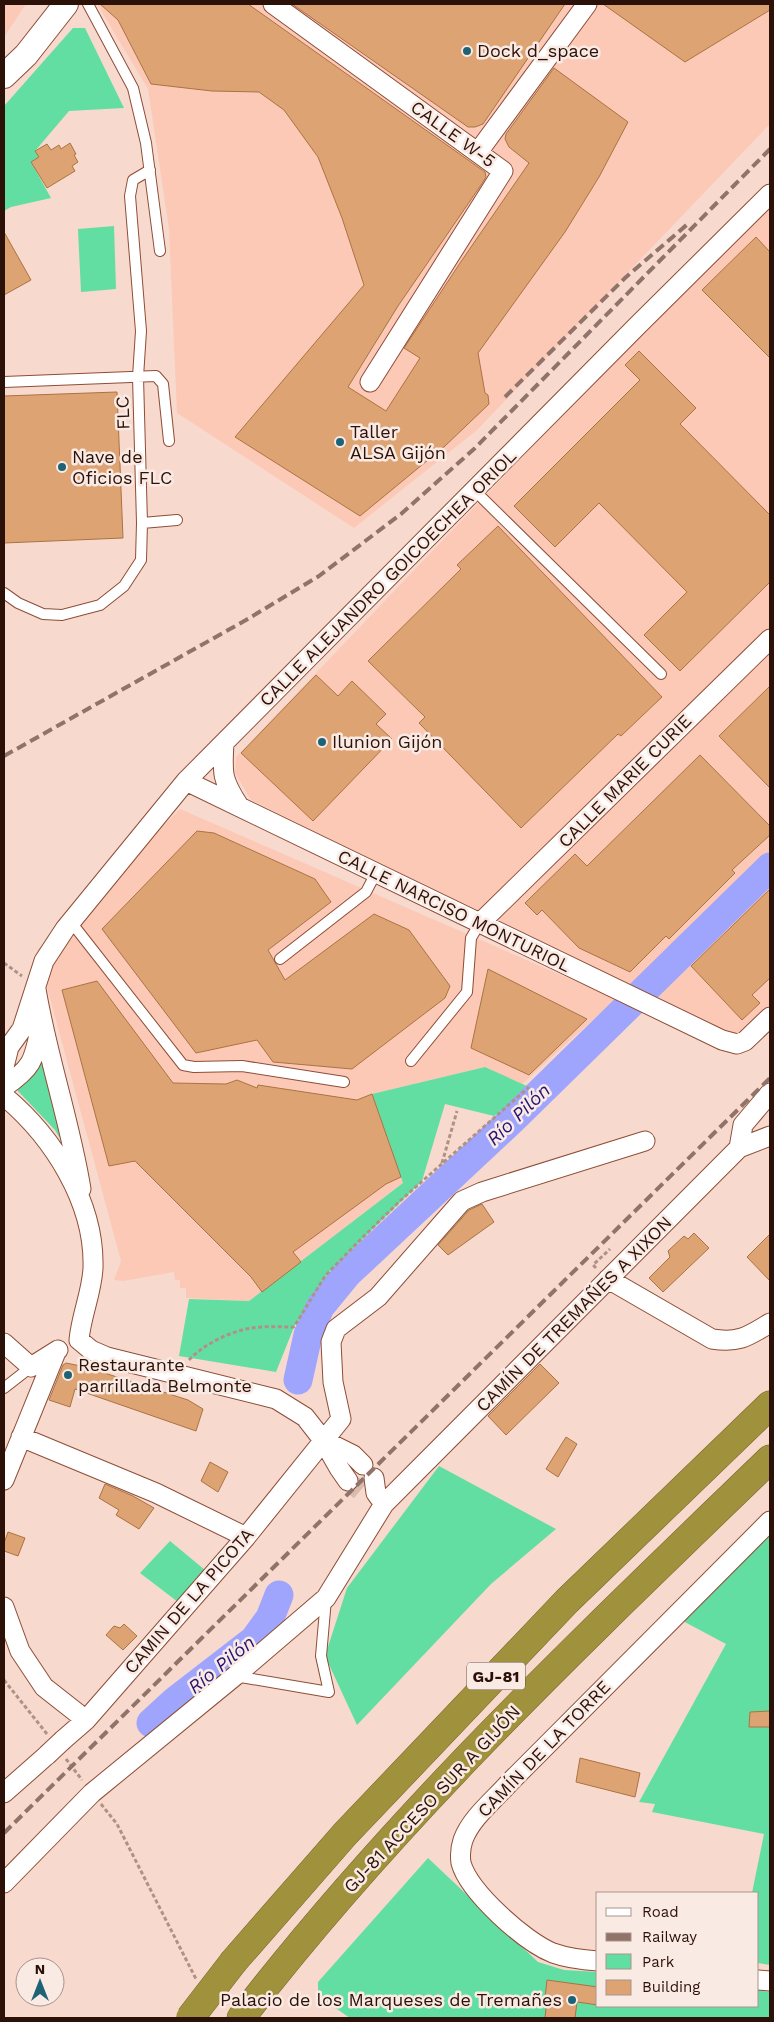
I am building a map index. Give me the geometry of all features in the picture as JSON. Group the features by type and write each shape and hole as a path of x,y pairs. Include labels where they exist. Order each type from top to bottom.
{"highway":[{"name":"GJ-81","path":"190,2018 234,1961 345,1834 561,1608 770,1405"},
{"name":"GJ-81 ACCESO SUR A GIJÓN","path":"247,2010 380,1850 578,1645 770,1459"}],"street":[{"path":"4,76 26,55 66,4"},
{"name":"CALLE W-5","path":"273,4 503,171 370,382"},
{"path":"478,152 587,4"},
{"name":"CALLE ALEJANDRO GOICOECHEA ORIOL","path":"4,1067 6,1048 22,1029 44,961 71,922 186,781 638,325 768,202"},
{"name":"CALLE MARIE CURIE","path":"480,923 770,639"},
{"path":"224,743 222,765 226,786 239,807"},
{"name":"CALLE NARCISO MONTURIOL","path":"186,781 722,1040 737,1044 745,1041 770,1017"},
{"name":"CALLE ALEJANDRO GOICOECHEA ORIOL","path":"36,985 42,1022 77,1162 85,1212"},
{"name":"CALLE ALEJANDRO GOICOECHEA ORIOL","path":"4,1087 17,1079 32,1063 42,1022"},
{"path":"739,1148 743,1124 770,1093"},
{"path":"4,1096 38,1130 64,1166 85,1212 92,1240 93,1270 80,1327 79,1340"},
{"name":"CAMÍN DE TREMAÑES A XIXON","path":"4,1883 92,1793 235,1676 326,1598 368,1485 608,1279 739,1148 770,1136"},
{"name":"CAMIN DE LA PICOTA","path":"4,1793 86,1720 246,1538 341,1419 334,1382 331,1342 336,1329 378,1297 462,1201 482,1192 645,1141"},
{"path":"608,1279 712,1339 731,1342 750,1336 770,1323"},
{"path":"79,1340 91,1350 107,1357 276,1399 306,1417 323,1440 339,1468 368,1485"},
{"path":"4,1343 31,1367 79,1340"},
{"path":"4,1480 56,1352"},
{"path":"21,1438 156,1493 246,1538"},
{"name":"CAMÍN DE LA TORRE","path":"596,1962 553,1953 531,1942 502,1917 474,1886 461,1863 463,1840 474,1822 509,1783 770,1521"},
{"path":"4,1607 20,1651 44,1687 86,1720"}],"lane":[{"path":"88,4 134,88 146,143 160,251"},
{"path":"150,170 133,180 130,196 141,332 138,377 156,376 163,384 169,441"},
{"name":"FLC","path":"4,382 138,377 142,523 141,560 124,586 100,605 62,615 43,614 18,603 4,593"},
{"path":"475,491 661,674"},
{"path":"142,523 177,520"},
{"path":"280,959 366,892 376,873"},
{"path":"71,922 183,1065 194,1067 242,1066 344,1082"},
{"path":"411,1061 467,992 471,938 480,923"},
{"path":"4,1388 31,1367"},
{"path":"235,1676 329,1692 320,1656 326,1598"}],"path":[{"path":"4,963 36,985"},
{"path":"189,1360 197,1352 223,1338 251,1328 294,1327 325,1276 401,1200 529,1087"},
{"path":"442,1163 457,1111"},
{"path":"4,1680 117,1824 199,1984"}],"shaded area":[{"path":"4,4 26,4 4,37"},
{"path":"97,4 770,4 770,124 477,430 354,528 177,413 169,229 148,89"},
{"path":"770,197 770,1030 753,1047 251,800 235,773 236,757"},
{"path":"180,809 616,999 522,1084 485,1067 372,1094 403,1183 249,1301 186,1298 186,1288 180,1288 180,1280 175,1280 174,1272 123,1281 114,1280 121,1261 37,950"}],"green space":[{"path":"73,28 85,28 124,108 69,111 35,151 39,157 31,162 51,198 11,207 4,211 4,106"},
{"path":"114,226 116,289 81,292 78,229"},
{"path":"42,1057 68,1152 55,1130 17,1090 35,1072"},
{"path":"485,1067 529,1087 494,1116 445,1104 422,1181 329,1272 294,1327 276,1372 179,1356 189,1299 249,1301 403,1183 372,1094"},
{"path":"439,1466 556,1529 491,1584 357,1725 325,1656 347,1588"},
{"path":"770,1533 770,1965 759,1963 759,1892 752,1892 764,1834 652,1812 655,1804 639,1802 726,1644 681,1620"},
{"path":"170,1541 205,1570 178,1602 140,1573"},
{"path":"428,1858 538,1962 564,1970 596,1972 596,2007 759,2007 759,1990 770,1992 770,2018 350,2018 318,1996 318,1982"}],"building":[{"path":"100,4 248,4 485,172 486,177 481,185 398,306 348,387 386,411 420,358 404,348 529,163 509,147 505,139 506,134 554,68 628,122 599,177 565,232 478,353 485,393 488,395 489,404 445,446 360,516 235,437 364,285 342,218 318,157 284,110 259,92 212,91 151,84 118,20"},
{"path":"292,4 565,4 483,124 468,127"},
{"path":"603,4 770,4 770,10 685,62"},
{"path":"70,143 78,162 72,166 75,171 47,188 31,162 39,157 35,151 47,144 51,150 59,145 61,149"},
{"path":"4,232 31,280 4,295"},
{"path":"756,237 770,252 770,358 702,290"},
{"path":"639,351 696,408 680,424 770,515 770,582 680,671 644,635 687,592 599,503 555,547 514,506 640,380 625,365"},
{"name":"Nave de Oficios FLC","path":"117,392 123,538 4,543 4,396"},
{"path":"498,526 662,697 621,736 618,734 521,828 419,723 425,717 368,661 461,569 457,565"},
{"path":"316,675 338,696 352,681 386,714 376,724 392,739 313,821 241,753"},
{"path":"770,686 770,788 719,736"},
{"path":"700,755 770,826 770,835 732,870 735,873 669,939 666,936 630,972 579,948 542,910 537,915 525,903 575,854 587,866"},
{"path":"197,831 214,833 315,879 331,902 268,950 285,980 374,914 409,930 450,986 445,998 352,1069 273,1062 257,1040 196,1053 102,929"},
{"path":"770,889 770,978 752,995 760,1003 742,1020 691,966"},
{"path":"488,969 587,1019 529,1075 471,1048"},
{"path":"97,981 173,1083 226,1084 237,1080 257,1088 258,1085 357,1100 372,1094 401,1177 386,1184 293,1252 301,1262 262,1292 251,1277 135,1161 109,1166 62,990"},
{"path":"482,1204 494,1222 448,1255 438,1245 469,1210"},
{"path":"694,1233 709,1248 663,1292 649,1278 670,1257 668,1251 684,1236 688,1239"},
{"path":"770,1234 770,1281 747,1257"},
{"path":"66,1363 86,1367 188,1400 203,1409 196,1431 75,1389 70,1407 49,1400 63,1365"},
{"path":"540,1364 559,1383 506,1435 488,1416"},
{"path":"566,1437 577,1444 558,1477 546,1469"},
{"path":"210,1462 228,1472 218,1492 201,1481"},
{"path":"105,1484 133,1496 154,1508 139,1529 116,1515 119,1510 99,1498"},
{"path":"8,1532 25,1538 18,1556 4,1551 4,1543"},
{"path":"124,1624 137,1636 123,1650 106,1635 114,1626 120,1628"},
{"path":"770,1711 770,1727 749,1727 750,1712"},
{"path":"580,1758 640,1773 635,1797 576,1782"},
{"name":"Palacio de los Marqueses de Tremañes","path":"547,1980 596,1987 596,2005 577,2002 575,2018 545,2018 547,1998 545,1997"}],"waterway":[{"name":"Río Pilón","path":"298,1380 308,1335 320,1307 347,1274 515,1117 770,867"},
{"name":"Río Pilón","path":"151,1723 175,1701 254,1640 270,1618 279,1595"}],"tunnel":[{"path":"348,1481 360,1491"}],"railway":[{"path":"4,756 246,620 319,576 401,514 474,449 770,149"},
{"path":"505,397 625,278 690,222"},
{"path":"4,1833 770,1078"}],"place":[{"name":"Dock d_space","path":"467,51"},
{"name":"Taller ALSA Gijón","path":"340,442"},
{"name":"Nave de Oficios FLC","path":"62,467"},
{"name":"Ilunion Gijón","path":"322,742"},
{"name":"Restaurante parrillada Belmonte","path":"68,1375"},
{"name":"Palacio de los Marqueses de Tremañes","path":"572,2000"}]}
